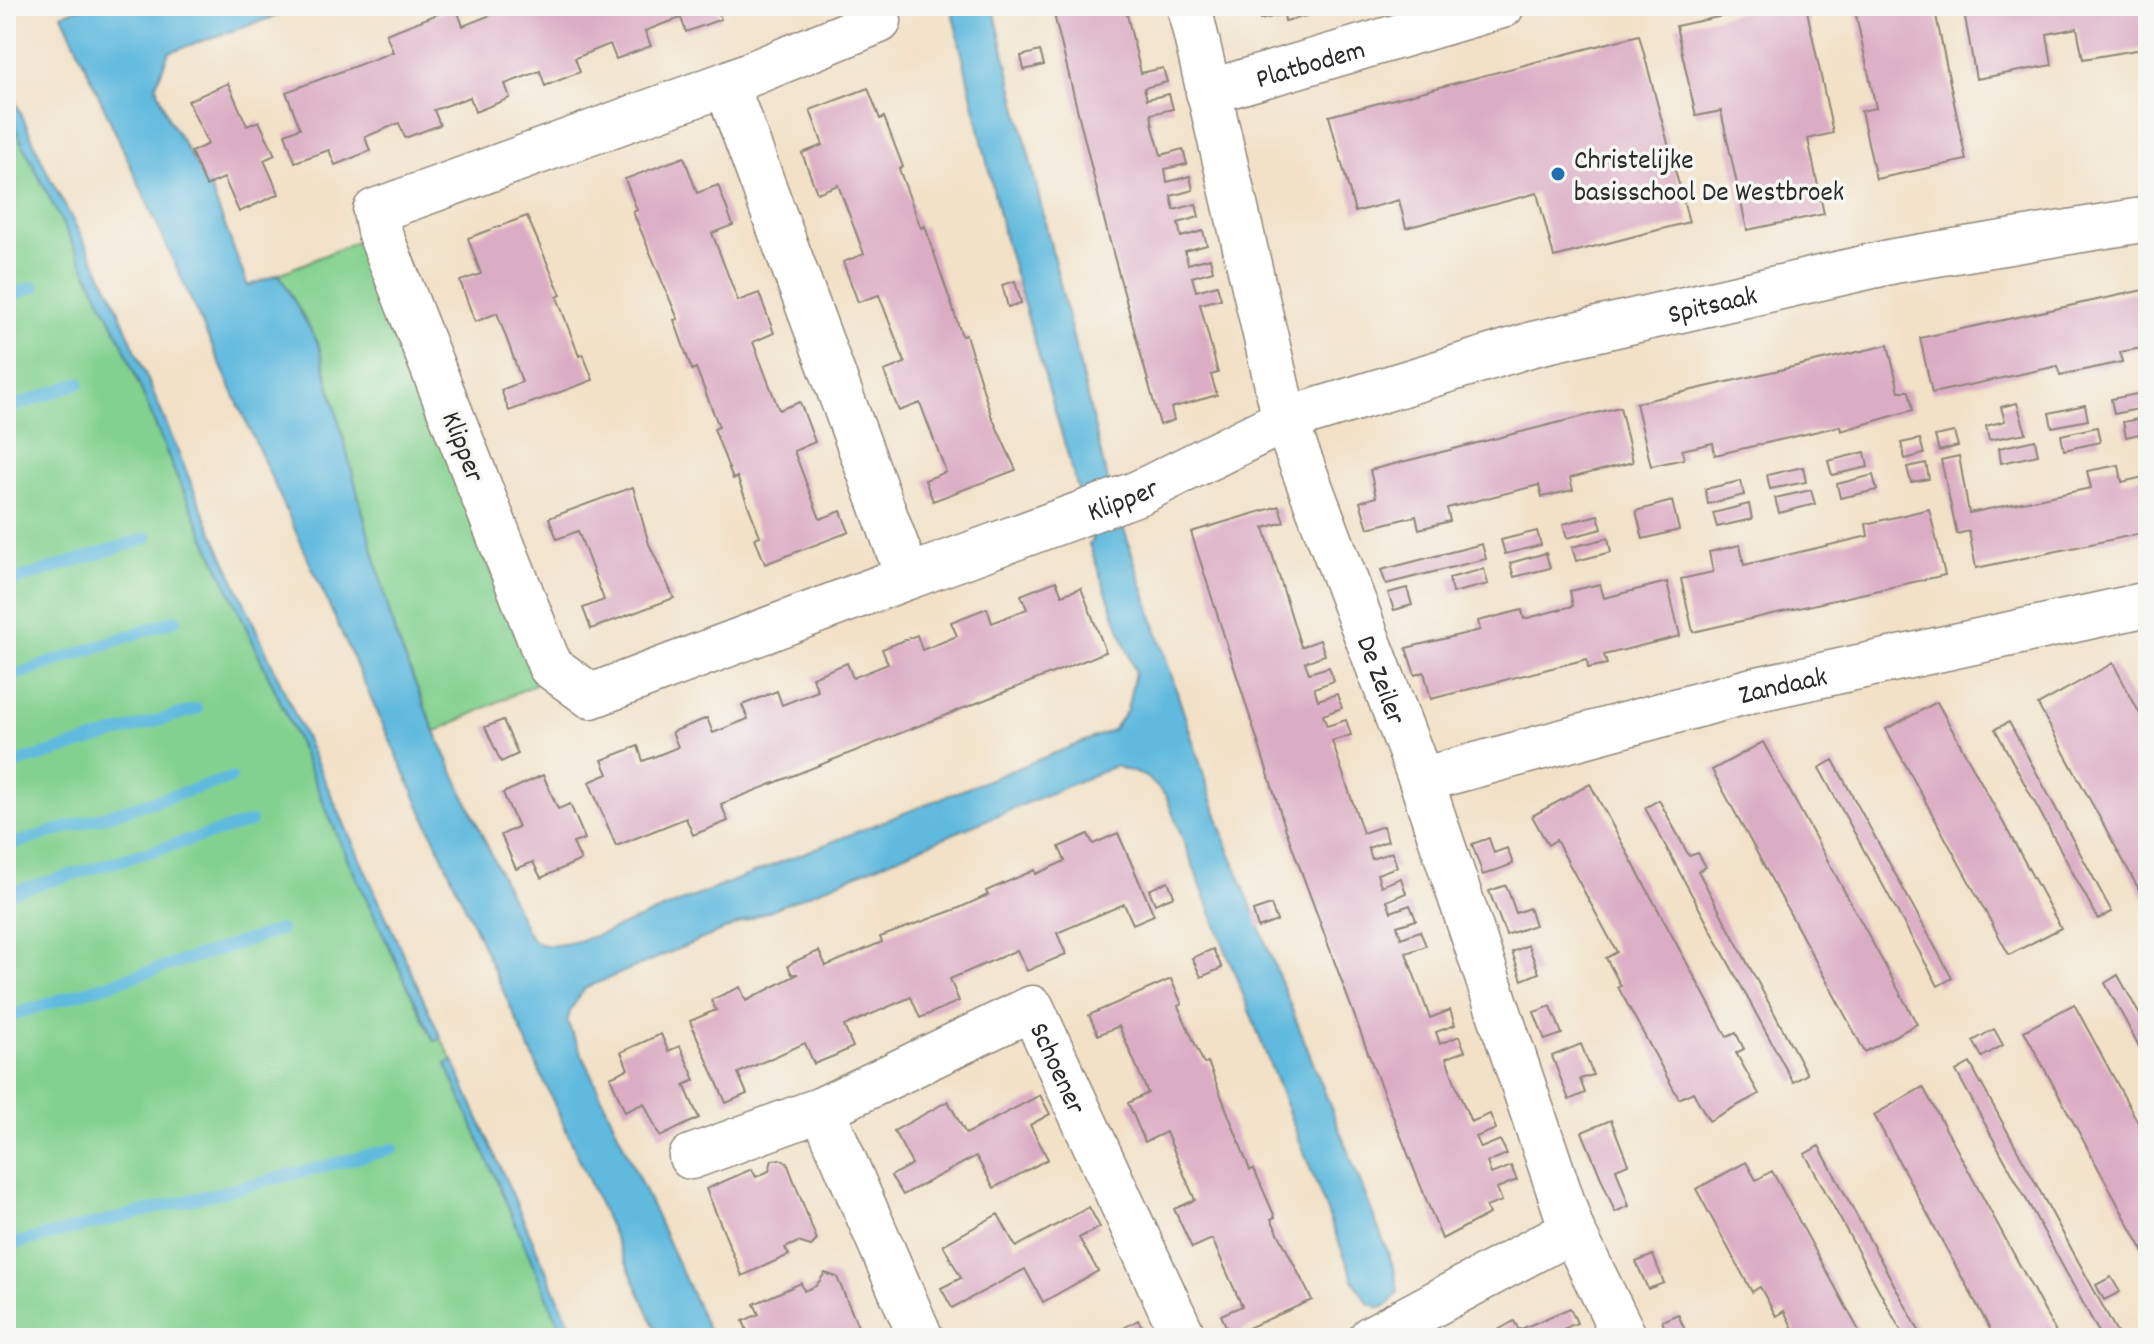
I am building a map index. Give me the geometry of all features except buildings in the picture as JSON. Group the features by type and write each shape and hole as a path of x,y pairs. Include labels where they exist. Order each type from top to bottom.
{"street":[{"name":"De Zeiler","path":"1189,6 1285,420 1421,780 1572,1230 1625,1338"},
{"name":"Platbodem","path":"1208,92 1502,6"},
{"name":"Klipper","path":"879,21 726,84 375,211 379,231 550,666 591,696 1138,493 1285,420"},
{"path":"726,84 908,577"},
{"name":"Spitsaak","path":"1285,420 1548,340 1894,261 2148,219"},
{"name":"Zandaak","path":"1421,780 1753,690 2148,604"},
{"name":"Schoener","path":"691,1157 822,1109 1032,1008 1184,1338"},
{"path":"822,1109 921,1338"},
{"path":"1371,1338 1572,1230"}],"green space":[{"path":"6,106 121,340 173,468 287,716 347,858 434,1041 441,1038 453,1061 447,1064 565,1338 6,1338"},
{"path":"363,239 535,684 435,732 395,634 318,343 279,274"}],"water":[{"path":"88,6 306,6 169,52 156,85 169,120 210,187 248,286 279,274 318,343 395,634 435,732 526,930 536,942 558,945 602,933 1113,730 1127,710 1135,672 1089,544 1093,541 1004,236 951,6 993,6 1105,471 1225,840 1394,1268 1398,1292 1389,1304 1381,1308 1368,1303 1354,1281 1166,796 1147,777 1115,766 585,988 571,1009 567,1022 712,1338 660,1338 62,14"},
{"path":"6,80 48,174 111,292 202,509 441,1038 434,1041 347,858 287,716 173,468 121,340 20,139 6,106"},
{"path":"453,1061 576,1338 565,1338 446,1064"}],"waterway":[{"path":"6,297 34,287"},
{"path":"6,409 79,383"},
{"path":"6,583 147,538"},
{"path":"6,678 176,620"},
{"path":"6,766 197,709"},
{"path":"6,846 231,778"},
{"path":"6,894 251,822"},
{"path":"6,1017 280,930"},
{"path":"6,1246 393,1149"}],"place":[{"name":"Christelijke basisschool De Westbroek","path":"1558,174"}]}
